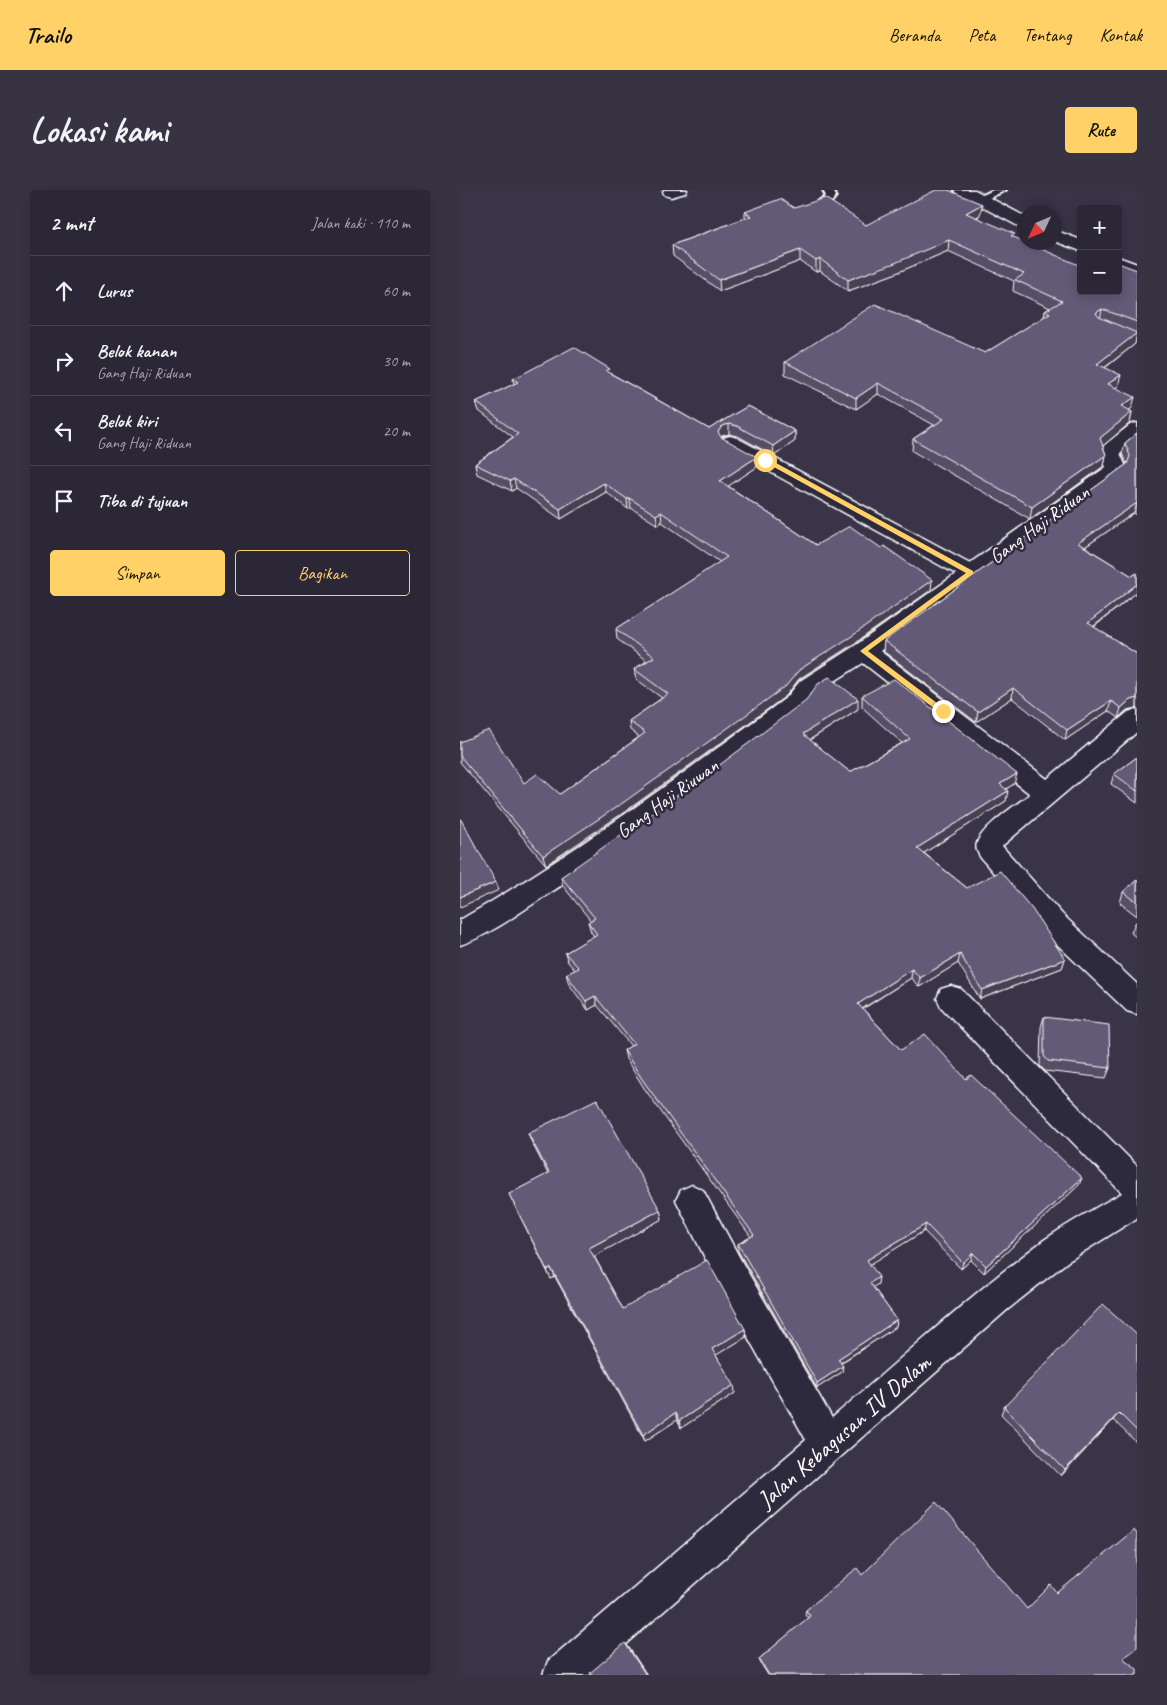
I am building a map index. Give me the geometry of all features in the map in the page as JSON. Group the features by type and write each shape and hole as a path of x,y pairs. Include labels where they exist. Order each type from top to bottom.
{"street":[{"path":"962,190 1017,218"},
{"path":"1062,238 1077,244"},
{"path":"1122,264 1137,270"},
{"path":"1137,429 1109,451 1109,456 1115,463 1137,475"},
{"path":"730,442 971,573"},
{"name":"Gang Haji Riduan","path":"864,651 1116,469 1115,463"},
{"path":"864,651 1048,794"},
{"name":"Gang Haji Riuwan","path":"460,934 504,910 570,868 796,703 808,687 864,651"},
{"path":"1137,718 992,840 989,845 990,851 1052,922 1137,1002"},
{"path":"951,998 1137,1187"},
{"path":"692,1200 730,1275 828,1445"},
{"name":"Jalan Kebagusan IV Dalam","path":"562,1675 995,1299 1056,1251 1087,1230 1137,1201"}],"lane":[{"path":"815,208 828,201 831,196 828,190"},
{"path":"980,199 1001,190"}],"building":[{"path":"936,190 948,190 982,204 966,213 1015,234 1011,236 1017,239 1017,250 1044,250 1077,264 1077,295 1122,295 1122,264 1137,270 1137,322 1102,309 1096,313 1099,317 1137,333 1097,364 1121,375 1108,384 1135,397 1122,406 1132,412 1100,438 1106,455 1032,507 913,439 944,419 878,383 856,398 785,362 875,304 985,353 1050,313 1045,311 1062,301 1015,280 1024,274 949,240 895,263 848,280 820,259 816,261 800,250 719,280 672,245 751,216 745,212 780,199 794,208 825,198 866,225"},
{"path":"574,347 610,369 606,371 709,429 748,406 795,431 773,446 737,426 729,424 722,426 718,432 721,437 757,457 720,481 816,545 850,526 881,548 884,546 932,580 855,634 799,670 786,686 624,802 543,856 460,756 460,742 489,730 524,783 537,774 560,794 645,733 629,721 668,694 634,669 654,657 616,629 727,557 661,512 656,515 629,498 627,499 604,483 560,509 514,479 510,481 475,464 518,434 476,402 518,382 513,379"},
{"path":"1137,433 1137,503 1078,543 1132,576 1137,573 1137,584 1088,623 1137,654 1137,698 1130,700 1121,708 1111,701 1067,730 1013,688 978,712 884,641 1127,464 1130,456 1125,443"},
{"path":"829,677 858,699 803,734 850,772 910,739 862,696 894,679 1017,774 1000,784 1008,791 917,848 967,888 1000,871 1032,909 1065,959 982,990 960,954 920,978 912,969 858,1004 901,1050 925,1034 966,1079 971,1075 1082,1178 986,1266 973,1253 963,1263 926,1224 867,1260 879,1277 870,1283 897,1320 838,1359 843,1366 817,1383 738,1244 754,1235 642,1079 624,1050 634,1044 595,996 586,1001 566,974 579,968 565,953 597,934 588,922 595,918 561,877 709,773 806,700 818,684"},
{"path":"1137,757 1137,791 1114,774"},
{"path":"460,818 496,882 460,897"},
{"path":"1137,880 1137,902 1123,892"},
{"path":"1044,1017 1109,1025 1110,1068 1048,1061 1044,1056"},
{"path":"597,1099 660,1210 589,1248 623,1309 707,1260 745,1329 712,1349 734,1385 679,1421 675,1413 643,1435 551,1268 547,1270 509,1194 549,1173 528,1133"},
{"path":"1103,1304 1137,1335 1137,1431 1119,1413 1065,1470 1004,1407"},
{"path":"936,1502 1027,1609 1051,1585 1057,1593 1134,1530 1137,1534 1137,1647 1123,1658 1137,1669 1137,1675 769,1675 759,1659 810,1616 806,1610 857,1568 862,1575"},
{"path":"625,1643 646,1675 591,1675 590,1673"}],"route":[{"path":"765,460 971,573 864,651 943,711"}]}
